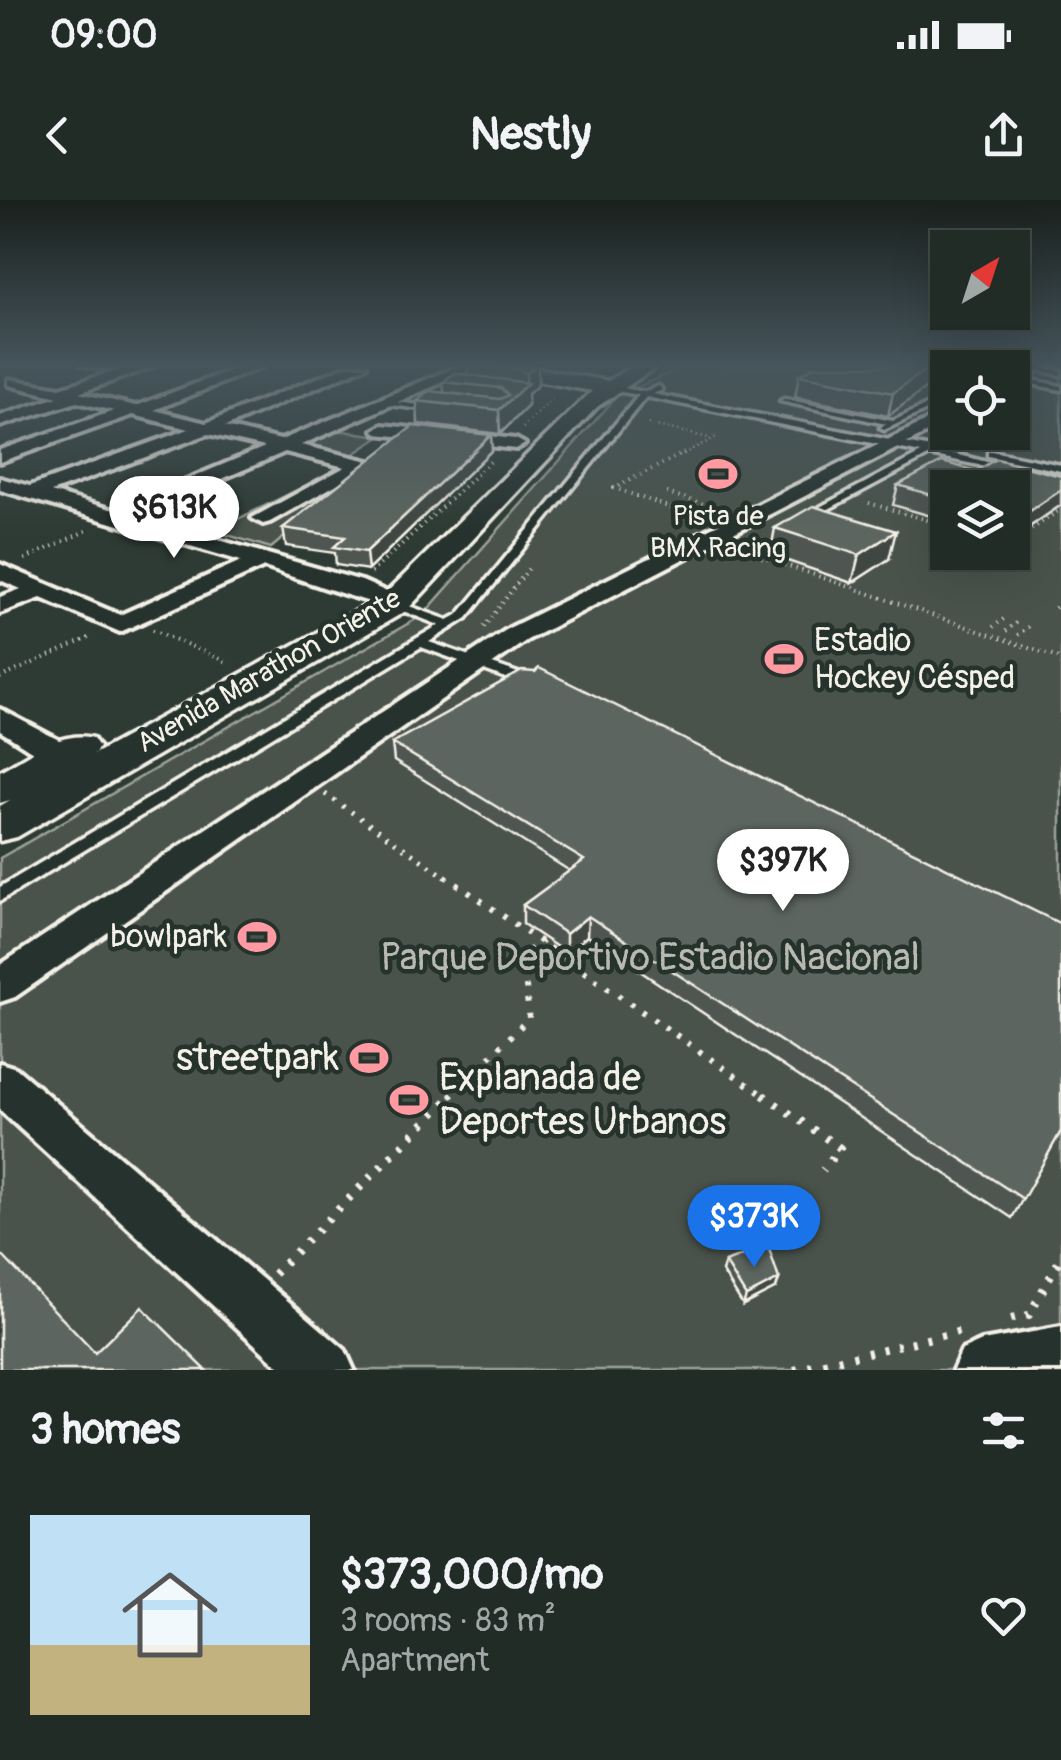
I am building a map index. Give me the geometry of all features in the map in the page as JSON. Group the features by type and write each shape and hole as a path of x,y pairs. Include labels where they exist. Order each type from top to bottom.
{"main road":[{"name":"Avenida Marathon Oriente","path":"479,498 510,444 541,421"},
{"name":"Avenida Marathon Oriente","path":"0,826 374,591 568,421"},
{"name":"Avenida Marathon Oriente","path":"0,789 374,591"}],"street":[{"path":"0,456 106,421"},
{"path":"177,421 362,465 263,518"},
{"path":"30,492 228,421"},
{"path":"116,518 339,421"},
{"path":"0,986 518,634 930,423"},
{"path":"383,430 510,444"},
{"path":"0,484 374,591"},
{"path":"0,571 38,590 124,622 261,560"},
{"path":"0,606 38,590"},
{"path":"0,718 63,755"},
{"path":"0,1082 325,1370"},
{"path":"987,1340 1061,1355"}],"lane":[{"path":"0,895 462,616 628,421"},
{"path":"808,421 930,443"},
{"path":"808,421 930,443"},
{"path":"845,421 1061,479"},
{"path":"794,524 846,496 920,421"},
{"path":"969,450 1061,468"},
{"path":"374,591 450,625"},
{"path":"419,642 530,682"}],"path":[{"path":"374,591 438,513 510,444 541,421"},
{"path":"648,424 714,438 614,488 676,510 724,510 667,493"},
{"path":"846,496 930,521"},
{"path":"915,517 930,509"},
{"path":"1030,531 1061,509"},
{"path":"0,571 116,518"},
{"path":"779,551 745,540 779,551"},
{"path":"756,554 1061,659"},
{"path":"1055,608 1061,603"},
{"path":"994,627 1005,618"},
{"path":"0,678 124,622 233,664"},
{"path":"1006,631 1017,622"},
{"path":"1018,635 1029,626"},
{"path":"321,791 840,1148 823,1170"},
{"path":"246,1300 529,1018 523,956 542,941"},
{"path":"794,1370 987,1340 1030,1314 1061,1257"}],"green space":[{"name":"Parque Deportivo Estadio Nacional","path":"595,421 930,421 930,450 1030,450 1030,421 1061,421 1061,1370 0,1370 0,858 423,615"},
{"path":"328,429 381,436 346,459 293,446"},
{"path":"333,472 356,477 271,548 214,531"}],"building":[{"path":"413,426 491,435 366,552 334,547 345,537 283,528"},
{"path":"996,459 1061,476 1061,490 1030,511 1030,470 978,470"},
{"path":"942,462 972,470 930,470 930,495 898,485"},
{"path":"813,506 896,531 859,555 775,528"},
{"path":"539,668 1061,924 1061,1131 1023,1199 588,916 566,934 523,905 584,860 392,743 522,671 535,672"},
{"path":"768,1246 779,1279 746,1296 725,1262"},
{"path":"0,1253 95,1353 142,1307 206,1370 0,1370"}],"place":[{"name":"Pista de BMX Racing","path":"718,474"},
{"name":"Estadio Hockey Césped","path":"784,659"},
{"name":"bowlpark","path":"257,937"},
{"name":"streetpark","path":"369,1058"},
{"name":"Explanada de Deportes Urbanos","path":"409,1100"}]}
